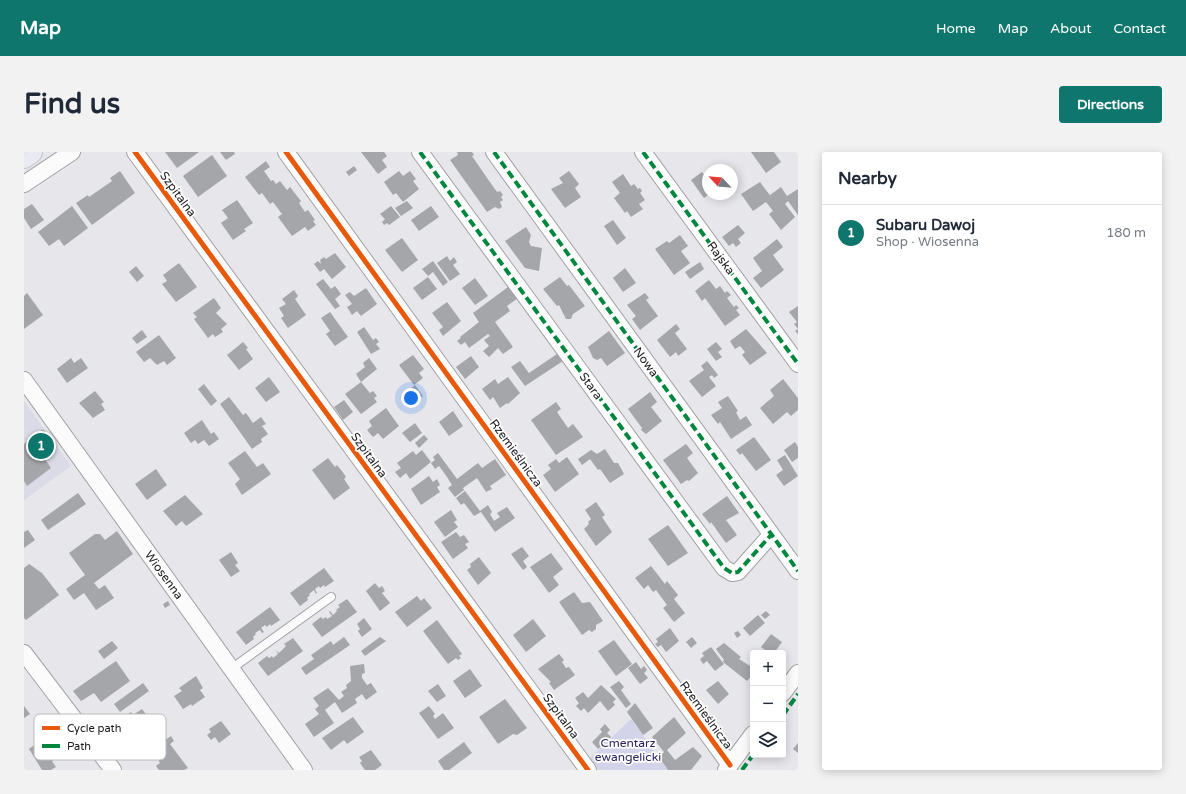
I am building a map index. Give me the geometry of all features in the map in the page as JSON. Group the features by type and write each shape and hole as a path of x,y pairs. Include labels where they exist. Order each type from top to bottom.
{"highway":[{"path":"24,157 31,152"}],"street":[{"path":"24,184 72,152"},
{"name":"Szpitalna","path":"135,152 588,770"},
{"name":"Rzemieślnicza","path":"286,152 728,767"},
{"name":"Stara","path":"420,152 724,568 732,573 738,572 771,534"},
{"name":"Nowa","path":"494,152 798,571"},
{"name":"Rajska","path":"643,152 798,364"},
{"name":"Wiosenna","path":"24,380 304,770"},
{"path":"25,657 69,714"},
{"path":"786,689 798,673"},
{"path":"728,767 750,738"},
{"path":"105,760 113,770"}],"lane":[{"path":"232,669 331,597"}],"shaded area":[{"path":"24,401 71,466 24,500"}],"green space":[{"name":"Cmentarz ewangelicki","path":"631,719 668,770 597,770 589,759"}],"building":[{"path":"165,152 199,152 177,168"},
{"path":"220,152 234,152 235,154 226,160"},
{"path":"361,152 384,152 387,156 382,160 387,167 378,174"},
{"path":"457,152 472,152 474,155 472,156 497,192 500,191 503,195 501,197 503,200 500,202 502,207 499,209 495,207 487,212 450,160 458,155"},
{"path":"751,152 774,152 781,162 766,173"},
{"path":"212,155 227,176 198,197 183,176"},
{"path":"266,161 270,167 264,171 271,181 273,180 276,184 280,181 287,190 290,187 301,201 299,203 305,212 308,210 315,220 313,221 316,225 308,231 305,227 292,236 278,217 282,214 273,202 270,204 262,193 259,195 245,177"},
{"path":"354,166 357,170 349,176 346,172"},
{"path":"120,171 135,193 92,225 76,203 88,195 89,197 112,181 110,178"},
{"path":"399,171 403,176 410,171 416,179 413,181 419,189 403,202 396,193 393,195 384,182"},
{"path":"569,171 579,184 575,188 581,197 565,208 551,189 563,183 559,178"},
{"path":"702,172 702,195 691,180"},
{"path":"623,174 631,186 634,184 638,189 640,188 642,191 640,193 645,200 639,204 643,209 631,217 627,211 625,213 614,198 620,193 612,182"},
{"path":"760,182 772,198 770,195 781,187 787,196 798,189 798,215 788,201 785,204 795,217 781,230 769,214 773,211 766,202 753,211 741,194"},
{"path":"237,200 253,223 244,229 246,231 233,240 221,223 228,218 222,210"},
{"path":"407,201 413,208 401,216 395,208"},
{"path":"32,204 44,220 31,229 24,218 24,209"},
{"path":"72,206 88,228 64,246 59,239 49,246 38,232"},
{"path":"391,206 400,217 389,225 387,223 384,225 382,222 385,219 380,214"},
{"path":"431,206 439,217 419,231 411,220"},
{"path":"613,220 626,238 617,245 604,226"},
{"path":"738,225 745,233 738,239 741,243 736,247 733,243 729,246 722,237"},
{"path":"526,227 531,235 529,242 531,246 542,248 539,271 525,268 505,241"},
{"path":"680,235 688,246 681,251 690,263 674,275 655,249 667,241 669,243"},
{"path":"402,238 418,260 402,272 385,250"},
{"path":"777,239 783,247 773,255 784,270 761,288 753,278 762,271 753,258"},
{"path":"335,253 346,267 332,279 324,269 320,272 314,264 318,261 321,264 320,260 324,257 326,259"},
{"path":"447,256 450,261 454,257 457,262 453,265 460,274 450,281 437,263"},
{"path":"433,261 448,282 443,286 433,272 428,276 422,269"},
{"path":"700,262 704,269 690,279 685,272"},
{"path":"179,263 197,287 176,302 162,284 167,281 163,275"},
{"path":"136,266 144,276 137,282 129,272"},
{"path":"625,268 636,283 623,292 613,278"},
{"path":"428,277 437,289 422,300 413,288"},
{"path":"560,277 567,286 569,285 585,306 573,314 571,319 566,319 559,305 557,306 543,289"},
{"path":"475,278 488,296 475,305 462,288"},
{"path":"323,279 331,289 335,286 341,294 335,299 340,306 335,309 316,284"},
{"path":"709,280 716,289 720,286 725,293 727,291 731,295 727,298 734,307 736,305 739,308 736,310 740,315 725,326 705,298 702,301 695,291"},
{"path":"512,284 518,298 507,306 510,311 495,322 513,347 503,354 498,348 489,357 483,351 489,346 484,340 490,336 488,334 469,348 465,342 461,345 457,341 461,338 460,337 479,322 473,313"},
{"path":"366,288 377,304 361,316 357,311 352,315 347,307 352,304 345,295 350,292 354,296"},
{"path":"294,290 298,296 295,299 306,315 288,328 281,318 284,316 279,308 286,304 282,299"},
{"path":"27,293 43,315 24,329 24,296"},
{"path":"645,293 649,298 646,300 658,316 640,330 632,319 636,316 627,305"},
{"path":"214,298 221,308 216,313 227,324 221,329 223,332 215,337 213,334 208,338 194,319 197,317 193,313"},
{"path":"447,302 461,321 443,336 439,330 443,327 432,313"},
{"path":"798,306 798,329 794,324 797,322 789,312"},
{"path":"330,312 348,337 335,346 326,334 330,331 321,318"},
{"path":"676,324 680,329 675,333 687,349 678,356 676,352 670,357 657,340"},
{"path":"364,327 373,340 376,338 379,342 376,344 380,349 371,354 357,332"},
{"path":"746,329 767,353 750,365 742,355 745,352 740,346 735,349 730,341"},
{"path":"142,330 147,337 137,344 132,338"},
{"path":"609,331 625,353 607,366 601,358 597,360 593,358 588,347"},
{"path":"159,335 176,358 167,365 164,361 157,365 150,358 144,362 136,352"},
{"path":"243,342 248,348 246,349 253,359 239,370 227,355"},
{"path":"716,342 722,349 718,352 722,357 716,361 707,349"},
{"path":"557,354 563,361 525,386 511,367 520,361 529,373"},
{"path":"413,355 424,369 419,373 423,378 414,385 399,365"},
{"path":"471,356 479,367 465,379 456,367"},
{"path":"71,358 74,363 81,358 88,368 67,383 57,369"},
{"path":"369,358 377,369 361,382 356,374 365,367 363,363"},
{"path":"707,361 718,375 714,378 712,375 709,377 716,386 702,397 689,381 704,370 701,366"},
{"path":"269,377 280,392 266,402 255,388"},
{"path":"508,377 520,393 508,404 507,403 500,408 493,397 490,400 482,389 495,379 498,384"},
{"path":"783,379 798,398 798,410 791,416 787,412 773,424 760,408 774,396 770,390"},
{"path":"361,382 370,393 373,391 377,396 374,398 377,402 361,414 345,394"},
{"path":"204,384 217,401 211,406 198,389"},
{"path":"415,385 423,396 411,405 404,394"},
{"path":"95,391 104,402 101,404 105,410 93,418 79,403"},
{"path":"650,392 657,402 651,407 662,421 646,434 641,430 642,428 628,409"},
{"path":"728,396 738,411 736,412 740,420 746,416 752,425 731,439 720,422 718,424 711,415 722,408 718,402"},
{"path":"229,397 243,415 246,413 253,423 261,417 266,424 262,426 268,434 261,439 262,442 252,449 220,404"},
{"path":"344,400 353,412 343,420 334,407"},
{"path":"556,402 561,409 557,412 568,428 573,424 583,437 556,455 531,420"},
{"path":"386,408 399,426 383,439 378,433 373,437 367,430 372,426 369,421"},
{"path":"453,411 463,426 449,436 439,422"},
{"path":"202,420 211,434 214,432 219,439 209,446 204,440 198,444 195,440 191,443 184,433"},
{"path":"415,423 422,433 410,442 402,433"},
{"path":"42,430 45,431 54,444 42,455 51,468 27,486 24,481 24,444"},
{"path":"424,435 428,439 419,448 415,443"},
{"path":"754,437 771,460 756,471 742,453 740,455 736,450"},
{"path":"795,442 798,447 798,458 792,462 784,450"},
{"path":"686,444 693,453 687,458 698,473 689,481 687,480 681,484 663,460"},
{"path":"605,449 614,463 618,463 624,474 610,483 600,469 598,470 590,459 582,465 578,459 591,450 597,454"},
{"path":"422,450 431,462 410,479 406,473 400,478 395,472 401,468 397,463 413,451 416,455"},
{"path":"245,451 257,467 263,463 271,474 242,495 235,484 240,479 228,463"},
{"path":"438,453 457,479 478,463 482,468 495,459 506,475 490,486 492,489 486,492 477,478 463,488 464,490 455,497 448,488 452,485 447,477 439,466 435,469 431,463 435,460 433,457"},
{"path":"785,455 798,476 784,486 776,475 783,470 777,460"},
{"path":"567,457 579,474 555,492 543,475 551,469 548,465 556,459 559,463"},
{"path":"328,458 335,467 337,465 342,471 346,477 344,479 350,488 334,500 312,470"},
{"path":"156,469 167,485 147,500 135,484"},
{"path":"429,476 433,482 437,479 440,485 437,487 440,492 421,505 411,489"},
{"path":"465,491 480,511 488,505 492,512 490,514 494,521 500,517 497,513 507,507 515,518 495,532 481,512 474,516 464,503 461,505 456,498"},
{"path":"78,493 86,504 48,530 41,520"},
{"path":"185,495 203,514 186,526 182,521 176,526 163,511"},
{"path":"727,496 739,513 726,520 737,535 726,543 711,522 710,524 702,514"},
{"path":"596,502 605,515 602,517 612,532 596,546 584,529 589,524 588,522 591,519 585,510"},
{"path":"451,510 457,520 454,522 458,527 445,537 434,522"},
{"path":"668,525 688,553 668,566 648,539"},
{"path":"28,530 35,540 24,548 24,532"},
{"path":"117,531 133,554 94,583 99,589 105,585 114,598 96,610 84,593 74,600 66,589 85,575 69,553 95,534 100,534 105,540"},
{"path":"456,532 460,537 464,535 469,542 465,544 468,548 453,559 441,542"},
{"path":"522,547 529,556 523,561 527,567 523,570 511,554"},
{"path":"231,552 238,563 235,565 240,571 231,577 219,560"},
{"path":"551,553 563,569 553,577 559,585 549,593 530,567"},
{"path":"479,557 491,573 478,585 467,570 471,567 470,564"},
{"path":"29,564 42,573 59,595 26,620 24,618 24,568"},
{"path":"651,566 665,584 667,581 678,595 674,599 685,613 674,622 663,608 667,605 656,590 653,592 648,585 644,589 635,578"},
{"path":"324,568 334,581 325,587 324,585 320,588 319,586 315,589 317,593 316,594 314,590 309,594 310,595 307,598 308,600 300,606 290,593"},
{"path":"375,583 379,588 382,586 385,591 382,593 390,603 380,611 366,591"},
{"path":"574,592 582,603 590,602 603,621 596,625 596,629 592,632 589,630 582,635 559,602"},
{"path":"417,596 421,601 424,598 432,608 407,627 395,612"},
{"path":"347,599 357,612 322,637 312,624 321,617 323,619 326,617 327,619 332,616 329,612 330,611 333,615 340,607 338,605"},
{"path":"168,601 170,605 165,608 163,604"},
{"path":"270,607 280,620 271,626 270,624 267,627 265,625 261,628 264,632 262,633 260,630 255,633 256,634 253,637 254,639 246,645 236,632"},
{"path":"766,611 770,615 765,619 761,615"},
{"path":"758,615 765,623 750,636 743,628"},
{"path":"364,618 372,629 362,637 358,631 360,629 357,624"},
{"path":"533,619 546,636 526,652 513,635"},
{"path":"437,620 462,654 459,656 461,658 458,660 456,658 448,664 423,631"},
{"path":"670,628 679,641 666,652 661,645 658,647 655,644 658,642 656,639"},
{"path":"738,631 741,635 737,638 734,633"},
{"path":"771,634 782,642 776,650 765,650 761,647"},
{"path":"344,637 350,645 306,675 301,668 314,659 311,655 331,641 333,645"},
{"path":"380,637 386,641 365,656 361,651"},
{"path":"692,637 697,643 691,648 686,642"},
{"path":"293,638 303,651 268,676 258,663 267,656 269,658 272,656 273,658 278,654 276,650 279,653 286,646 284,644"},
{"path":"614,640 632,664 616,676 598,651"},
{"path":"112,641 118,648 104,659 98,651"},
{"path":"724,643 741,657 739,659 750,666 750,678 747,681 723,662 724,660 716,649"},
{"path":"711,647 724,664 715,671 707,661 703,664 700,659 704,656 702,653"},
{"path":"559,654 564,660 562,662 566,668 569,667 575,675 554,690 549,683 551,682 538,669"},
{"path":"116,661 130,681 101,702 94,693 81,701 73,691"},
{"path":"636,662 641,669 644,666 647,670 644,673 648,678 640,684 628,668"},
{"path":"364,664 365,673 362,674 362,678 367,685 371,683 377,692 366,700 362,694 355,699 357,703 342,713 335,702 325,710 334,723 314,737 305,724 319,714 315,709 319,706 313,698 328,688 339,700 344,696 341,692 347,688 346,685 351,681 350,666"},
{"path":"470,669 482,686 465,698 453,681"},
{"path":"196,676 203,688 200,690 205,697 192,706 191,704 183,709 174,696 182,691 179,688"},
{"path":"619,681 624,687 621,690 631,704 626,708 610,687"},
{"path":"718,681 729,694 718,704 706,690"},
{"path":"143,683 149,691 120,712 114,704"},
{"path":"438,684 446,696 437,702 428,691"},
{"path":"601,685 616,699 613,702 615,705 608,711 600,701 588,713 584,708 581,711 576,706 579,703 575,698 583,692 588,698"},
{"path":"505,699 527,728 517,735 513,734 498,744 479,717"},
{"path":"635,703 653,728 643,735 627,712"},
{"path":"24,706 30,714 24,718"},
{"path":"429,706 435,714 433,716 435,719 443,713 454,728 438,739 419,713"},
{"path":"142,709 146,714 134,714"},
{"path":"353,717 364,732 347,744 344,740 331,750 322,738"},
{"path":"674,717 686,733 667,750 675,760 693,747 702,756 691,770 668,770 659,757 664,752 652,737"},
{"path":"221,721 231,734 219,743 215,737 211,740 207,735 211,732 209,729"},
{"path":"605,724 610,730 607,733 611,737 598,749 592,742 602,732 600,729"},
{"path":"171,736 174,741 170,744 188,768 184,770 159,770 156,766 160,763 158,760 166,760 166,739"},
{"path":"464,742 472,753 449,770 444,770 438,761"},
{"path":"798,743 798,753 793,749"},
{"path":"34,745 34,757 29,749"},
{"path":"371,750 382,765 375,770 365,770 360,763 362,761 359,757"},
{"path":"36,760 53,760 52,761 56,767 51,770 42,770"}],"marked path":[{"path":"420,152 724,568 732,573 738,572 771,535"},
{"path":"494,152 798,571"},
{"path":"643,152 798,364"},
{"path":"786,711 798,694"},
{"path":"742,770 751,758"}],"cycle path":[{"path":"135,152 588,770"},
{"path":"286,152 730,765"}],"place":[{"name":"Subaru Dawoj","path":"41,446"}]}
